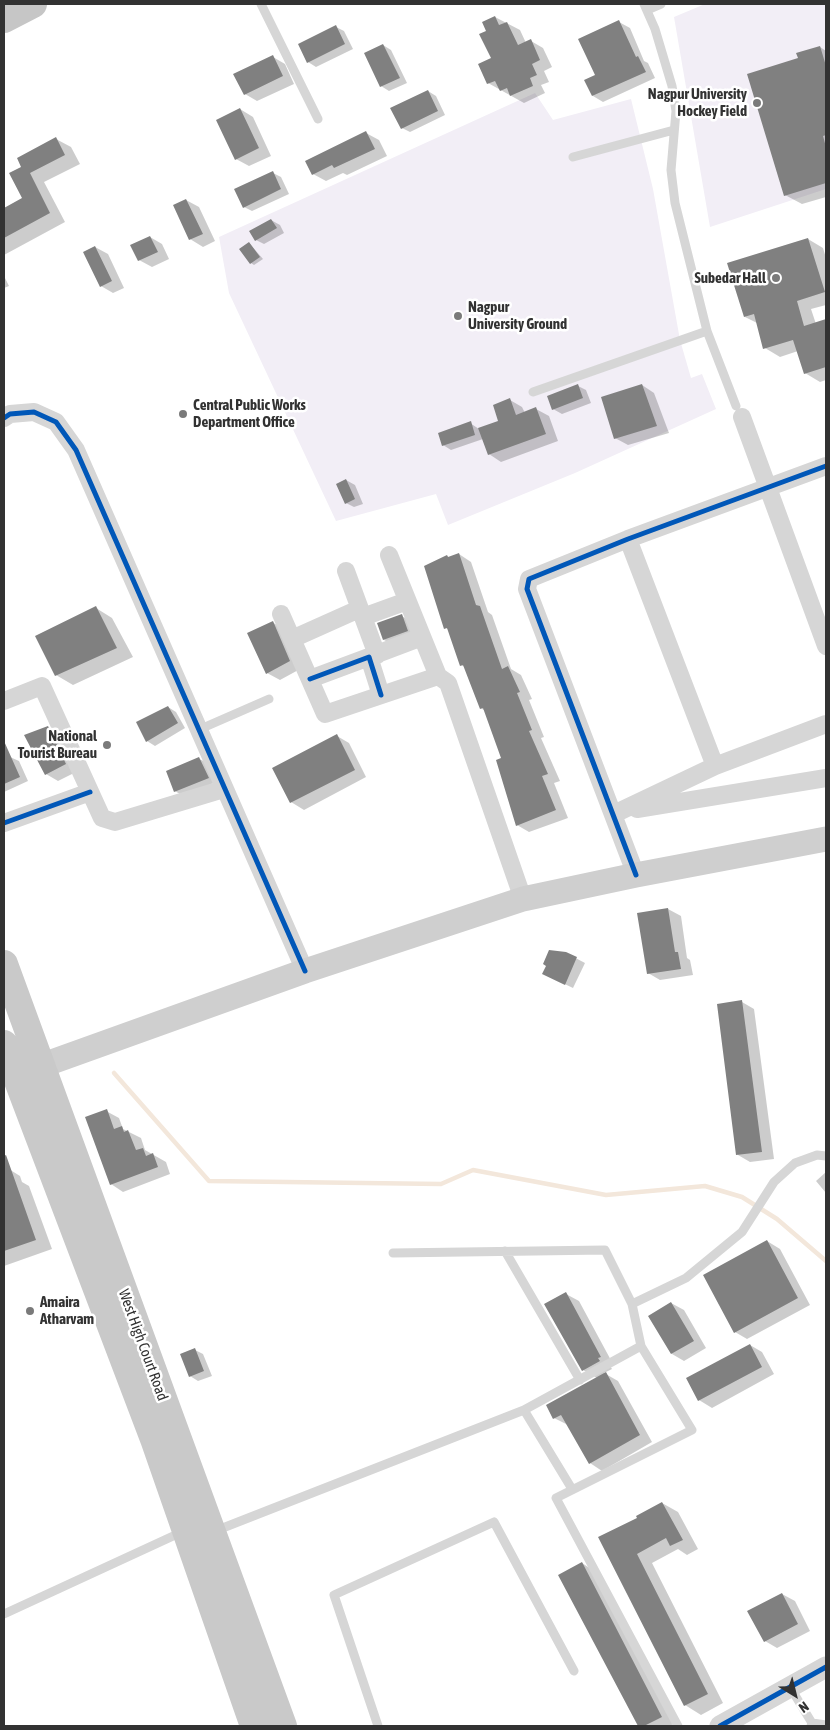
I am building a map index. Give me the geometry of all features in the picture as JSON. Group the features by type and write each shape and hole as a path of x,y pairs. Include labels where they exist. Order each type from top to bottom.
{"highway":[{"path":"4,9 13,4"},
{"path":"4,20 33,4"}],"main road":[{"path":"8,1075 41,1066 306,971 523,900 636,875 826,839"},
{"name":"West High Court Road","path":"4,964 41,1066 198,1531 254,1726"},
{"name":"West High Court Road","path":"4,1044 8,1075 154,1439 198,1531 283,1726"}],"street":[{"path":"739,411 826,646"},
{"path":"4,418 10,414 34,412 56,422 76,450 224,789 306,971"},
{"path":"636,875 618,812 527,589 529,579 628,539 826,466"},
{"path":"628,539 714,766"},
{"path":"389,555 438,676 448,682 523,900"},
{"path":"346,571 361,613 381,695"},
{"path":"292,639 361,613 408,601"},
{"path":"281,614 325,714 438,676"},
{"path":"310,679 422,637"},
{"path":"4,700 42,686 102,818 115,822 224,789"},
{"path":"618,812 714,766 826,724"},
{"path":"618,812 826,778"},
{"path":"4,823 90,792"},
{"path":"720,1726 826,1667"}],"lane":[{"path":"261,4 318,118"},
{"path":"661,4 646,7 672,86 676,111 671,170 675,203 707,331 739,411"},
{"path":"573,157 674,130"},
{"path":"533,392 707,331"},
{"path":"198,730 269,699"},
{"path":"632,1304 686,1278 742,1232 774,1182 795,1163 818,1155 826,1156"},
{"path":"393,1253 605,1250 632,1304 641,1346 692,1430 556,1498 678,1726"},
{"path":"505,1251 580,1380"},
{"path":"4,1614 198,1531 524,1410 641,1346"},
{"path":"524,1410 572,1489"},
{"path":"378,1726 334,1595 494,1522 574,1671"},
{"path":"790,1687 812,1725 826,1725"}],"shaded area":[{"name":"Nagpur University Hockey Field","path":"705,4 826,4 826,189 710,227 674,17"},
{"name":"Nagpur University Ground","path":"535,93 553,120 631,99 653,189 680,340 691,378 702,374 716,409 575,473 448,525 436,494 336,521 229,293 219,237"}],"building":[{"path":"495,16 499,25 507,22 518,45 531,39 540,60 532,64 537,75 530,78 533,86 510,96 507,88 500,91 495,81 487,84 478,64 491,58 479,34 486,31 482,22"},
{"path":"619,20 636,57 638,56 646,72 592,96 584,80 595,75 578,39"},
{"path":"336,25 345,44 307,63 298,44"},
{"path":"383,44 400,78 380,87 364,53"},
{"path":"820,46 826,66 826,135 823,136 826,147 826,183 784,196 747,74 798,58 796,53"},
{"path":"273,55 283,76 244,95 233,74"},
{"path":"428,90 438,111 401,129 390,108"},
{"path":"240,108 259,148 235,160 216,120"},
{"path":"366,131 375,149 334,168 332,165 312,175 305,161"},
{"path":"56,137 65,155 30,173 50,213 4,238 4,208 22,198 9,173 21,167 17,158"},
{"path":"273,171 281,189 243,208 234,189"},
{"path":"186,199 203,234 189,240 173,205"},
{"path":"271,219 277,228 255,241 249,231"},
{"path":"150,236 158,252 138,261 130,245"},
{"name":"Subedar Hall","path":"808,238 825,292 797,301 804,326 826,319 826,367 804,374 793,340 763,349 754,314 744,317 727,263"},
{"path":"249,242 260,257 250,264 239,249"},
{"path":"95,246 112,281 100,287 83,252"},
{"path":"578,384 583,398 552,410 547,396"},
{"path":"642,384 657,426 614,439 601,397"},
{"path":"510,398 516,415 536,407 546,434 488,455 478,428 498,421 493,405"},
{"path":"471,421 475,435 442,446 438,433"},
{"path":"346,479 355,499 345,504 336,484"},
{"path":"459,553 476,605 480,606 502,669 508,666 520,692 517,693 532,730 529,731 548,774 542,776 556,810 516,826 496,760 501,758 483,708 480,709 463,665 460,666 447,628 444,629 424,566 447,555 448,557"},
{"path":"96,606 117,648 55,676 35,636"},
{"path":"402,614 408,631 383,640 377,623"},
{"path":"273,621 290,661 266,674 247,633"},
{"path":"168,706 178,723 146,742 136,722"},
{"path":"48,726 66,764 45,775 24,735"},
{"path":"337,734 355,770 290,803 272,768"},
{"path":"4,741 20,777 4,784"},
{"path":"199,757 209,778 174,792 166,771"},
{"path":"668,908 675,952 678,952 681,969 647,974 637,913"},
{"path":"549,950 566,952 577,957 565,985 542,974 546,966 543,964"},
{"path":"742,1000 762,1152 736,1155 717,1004"},
{"path":"107,1109 114,1129 122,1126 124,1132 128,1130 136,1150 143,1148 146,1156 153,1153 158,1167 110,1185 85,1117"},
{"path":"6,1155 36,1240 4,1251 4,1156"},
{"path":"767,1240 798,1298 734,1333 703,1275"},
{"path":"566,1292 601,1357 598,1358 600,1361 582,1371 544,1304"},
{"path":"671,1302 694,1341 671,1354 648,1316"},
{"path":"750,1344 762,1367 698,1401 686,1378"},
{"path":"195,1348 204,1371 189,1377 180,1354"},
{"path":"606,1372 640,1435 589,1464 561,1415 553,1419 546,1405"},
{"path":"662,1502 683,1540 670,1546 666,1538 637,1554 708,1694 684,1706 598,1537 637,1518 636,1516"},
{"path":"582,1562 662,1717 644,1726 638,1726 558,1575"},
{"path":"782,1593 798,1624 764,1642 747,1611"}],"waterway":[{"path":"114,1073 209,1181 441,1184 473,1170 606,1195 705,1186 742,1197 777,1219 826,1261"}],"cycle path":[{"path":"4,418 10,414 34,412 56,422 76,450 305,971"},
{"path":"636,875 527,589 529,579 628,539 826,466"},
{"path":"310,679 369,657 381,695"},
{"path":"4,823 90,792"},
{"path":"720,1726 826,1667"}],"place":[{"name":"Nagpur University Hockey Field","path":"757,103"},
{"name":"Subedar Hall","path":"776,278"},
{"name":"Nagpur University Ground","path":"458,316"},
{"name":"Central Public Works Department Office","path":"183,414"},
{"name":"National Tourist Bureau","path":"107,745"},
{"name":"Amaira Atharvam","path":"30,1311"}]}
